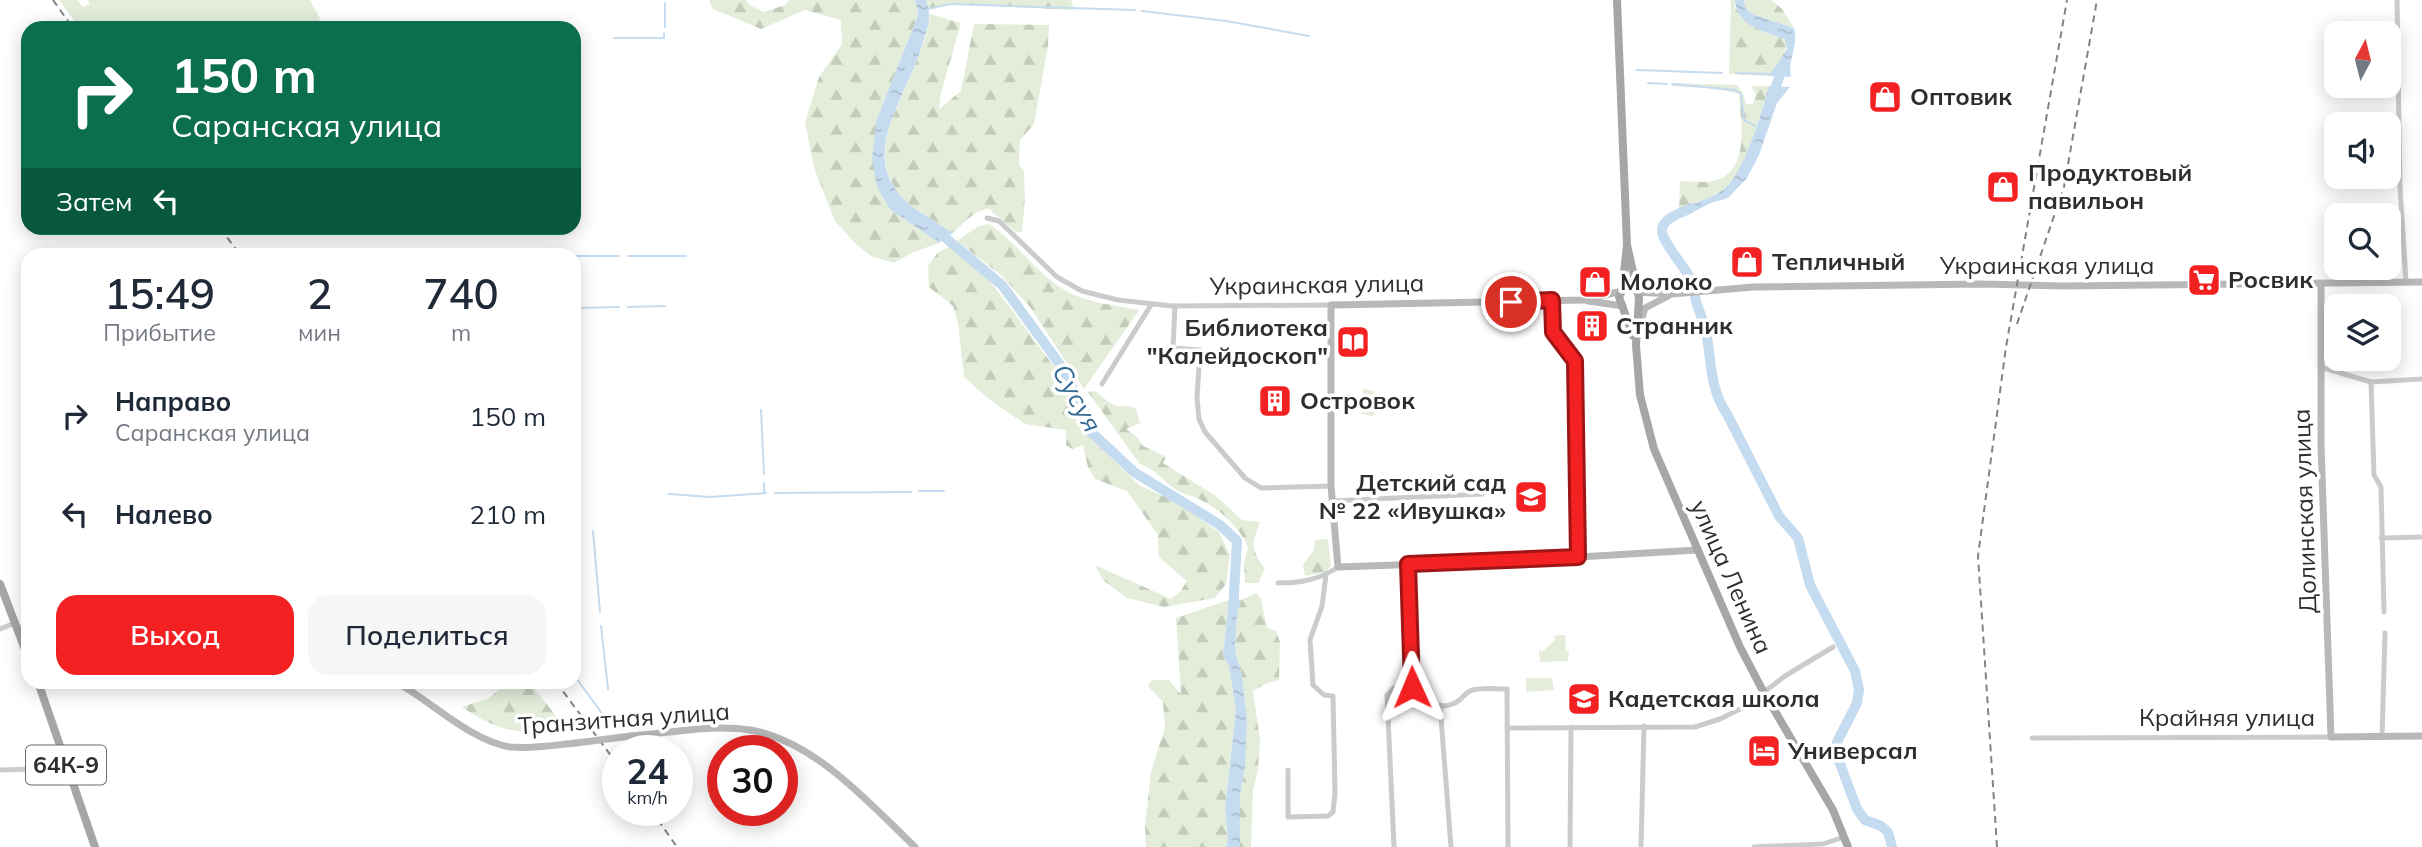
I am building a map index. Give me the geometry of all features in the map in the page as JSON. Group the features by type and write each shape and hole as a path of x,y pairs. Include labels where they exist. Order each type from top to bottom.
{"main road":[{"name":"улица Ленина","path":"1617,0 1627,245 1619,301 1636,345"},
{"name":"улица Ленина","path":"1627,245 1639,298 1636,345 1640,394 1654,449 1740,647 1833,810 1848,847"},
{"path":"1633,273 1643,287 1675,294"},
{"name":"Украинская улица","path":"1331,305 1584,300 1628,288 1637,292 1675,294 1753,287 2422,282"},
{"name":"Долинская улица","path":"2321,284 2321,454 2331,737"},
{"name":"Украинская улица","path":"1623,306 1630,309 1675,294"},
{"path":"1636,345 1645,308 1675,294"},
{"path":"1584,300 1623,306"},
{"path":"1331,305 1331,486 1338,566 1697,551"},
{"path":"0,584 21,639"},
{"name":"64К-9","path":"40,689 95,847"},
{"name":"Транзитная улица","path":"407,689 475,734 511,747 730,729 764,733 781,739 820,761 915,847"},
{"name":"Крайняя улица","path":"2331,737 2422,736"}],"street":[{"path":"2397,0 2400,187 2406,282"},
{"name":"Украинская улица","path":"987,218 999,221 1057,277 1082,290 1118,300 1175,306 1331,305"},
{"path":"1552,300 1553,332 1575,361 1578,557"},
{"path":"1102,384 1151,305"},
{"path":"1175,306 1173,348 1200,350 1199,419 1205,432 1245,478 1261,488 1331,486"},
{"path":"2320,367 2371,382 2422,379"},
{"path":"2371,382 2374,475 2381,487 2384,612"},
{"path":"1332,501 1482,494"},
{"path":"2381,538 2422,537"},
{"path":"1408,564 1412,687 1421,700 1440,705 1454,703 1471,690 1507,689 1508,847"},
{"path":"1278,583 1301,583 1326,575 1338,566"},
{"path":"1288,770 1288,817 1328,816 1333,812 1333,696 1324,695 1313,685 1310,660 1310,640 1322,606 1326,575"},
{"path":"0,629 15,623"},
{"path":"2382,737 2385,633"},
{"path":"1507,728 1695,727 1745,707 1763,691 1833,647"},
{"path":"1394,847 1387,695 1394,688 1412,687"},
{"path":"1440,705 1451,847"},
{"path":"1642,847 1644,726"},
{"path":"1570,847 1571,727"},
{"name":"Крайняя улица","path":"2032,738 2331,737"},
{"path":"0,770 67,768"},
{"path":"1754,847 1824,844 1844,837"}],"green space":[{"path":"59,0 77,0 83,7 90,4 88,0 310,0 321,21 75,21"},
{"path":"709,0 746,0 749,5 764,12 785,5 789,0 915,0 917,18 877,119 890,209 939,243 894,263 871,256 835,221 814,168 805,122 819,77 842,44 841,20 805,10 761,29 713,9"},
{"path":"926,0 1071,0 1074,10 950,4 929,9"},
{"path":"1731,0 1735,0 1735,8 1763,32 1785,38 1787,41 1784,55 1769,76 1729,74"},
{"path":"1744,0 1771,0 1782,9 1794,28 1754,15 1745,8"},
{"path":"930,14 961,23 939,109 961,91 974,24 1049,25 1048,46 1034,124 1020,140 1019,164 1024,172 1025,199 1022,232 1016,232 989,209 974,214 953,233 917,210 899,194 889,177 885,159 886,141 898,103 924,40"},
{"path":"1672,83 1737,85 1743,94 1710,88 1672,86"},
{"path":"1751,86 1769,86 1751,142 1738,171 1723,190 1679,210 1680,181 1713,181 1725,176 1733,168 1741,145 1739,95 1743,94 1746,104 1753,104 1756,94"},
{"path":"989,224 1045,276 1066,291 1092,301 1139,310 1084,389 1030,307 1002,276 957,241 979,226"},
{"path":"951,246 990,281 1055,368 1079,417 1096,443 1139,485 1174,501 1219,532 1230,555 1226,584 1215,598 1164,607 1127,598 1103,580 1095,565 1171,599 1187,581 1159,557 1158,535 1127,491 1095,479 1088,467 1083,445 1072,449 1066,445 1066,430 1025,424 989,399 964,377 958,324 953,306 929,287 928,266 938,252"},
{"path":"1363,389 1374,391 1372,416 1362,414"},
{"path":"1095,391 1114,405 1136,409 1140,423 1126,429 1137,437 1143,446 1166,457 1163,463 1216,496 1242,520 1260,522 1254,547 1265,569 1258,583 1245,583 1244,563 1248,548 1234,525 1212,507 1181,493 1155,472 1140,464 1088,392"},
{"path":"1328,539 1331,566 1325,572 1305,576 1303,565 1314,550 1315,540"},
{"path":"1257,593 1261,599 1267,628 1276,631 1280,642 1279,680 1253,691 1260,740 1258,769 1253,791 1251,847 1240,847 1240,795 1245,768 1247,720 1242,676 1235,651 1237,613 1241,600"},
{"path":"1229,600 1223,655 1229,666 1236,709 1225,808 1228,840 1226,847 1146,847 1145,825 1151,772 1165,727 1163,702 1148,686 1152,680 1169,680 1181,694 1176,618"},
{"path":"1565,635 1566,651 1569,651 1568,661 1540,662 1539,650 1542,652 1556,639 1553,636"},
{"path":"1526,678 1552,678 1554,690 1526,692"},
{"path":"500,689 535,689 568,731 513,730 490,723 462,707 489,698"}],"water":[{"path":"915,0 926,0 928,23 922,46 888,132 885,152 887,173 898,192 917,210 953,233 939,243 890,209 877,187 872,159 877,119 917,18"},
{"path":"1735,0 1744,0 1745,8 1754,15 1794,28 1791,77 1769,76 1787,49 1785,39 1746,22 1740,16"},
{"path":"1769,86 1790,87 1777,103 1759,155 1747,178 1728,198 1683,217 1679,210 1719,193 1731,182 1751,142"},
{"path":"1229,600 1241,600 1237,613 1235,651 1242,676 1247,720 1245,768 1240,795 1240,847 1226,847 1228,840 1225,808 1236,709 1229,666 1223,655"}],"waterway":[{"path":"665,3 665,27"},
{"path":"928,9 950,4 1135,10"},
{"path":"1142,11 1226,21 1309,36"},
{"path":"614,38 664,38 664,33"},
{"path":"1772,98 1783,66"},
{"path":"1637,70 1722,73"},
{"path":"1736,73 1770,74"},
{"path":"1648,83 1667,84"},
{"path":"1672,84 1735,90 1741,94 1744,120 1755,126"},
{"path":"1691,208 1666,221 1662,229 1663,235 1694,285 1695,299 1705,326 1714,382 1721,404 1779,516 1798,538 1810,585 1855,671 1859,690 1857,703 1837,742 1836,753 1857,809 1865,820 1888,832 1892,847"},
{"name":"Сусуя","path":"936,230 1002,285 1061,366 1083,407 1089,430 1134,472 1220,525 1237,541 1233,612"},
{"path":"581,256 619,256"},
{"path":"628,256 686,256"},
{"path":"628,307 665,306"},
{"path":"581,308 619,307"},
{"path":"761,410 764,474"},
{"path":"764,483 764,492"},
{"path":"919,491 944,491"},
{"path":"775,493 911,492"},
{"path":"669,494 710,497 766,493"},
{"path":"593,531 600,612"},
{"path":"601,626 608,689"},
{"path":"581,685 614,730"}],"railway":[{"path":"53,0 68,21"},
{"path":"1997,847 1978,556 2006,347 2067,0"},
{"path":"2017,324 2064,187 2097,0"},
{"path":"225,235 235,248"},
{"path":"561,689 602,744"},
{"path":"662,826 677,847"}],"place":[{"name":"Оптовик","path":"1885,97"},
{"name":"Продуктовый павильон","path":"2003,187"},
{"name":"Тепличный","path":"1747,262"},
{"name":"Росвик","path":"2204,280"},
{"name":"Молоко","path":"1595,282"},
{"name":"Странник","path":"1592,326"},
{"name":"Библиотека \"Калейдоскоп\"","path":"1353,342"},
{"name":"Островок","path":"1275,401"},
{"name":"Детский сад № 22 «Ивушка»","path":"1531,497"},
{"name":"Кадетская школа","path":"1584,699"},
{"name":"Универсал","path":"1764,751"}],"route":[{"path":"1412,687 1408,564 1578,557 1575,361 1553,332 1552,300 1511,302"}]}
